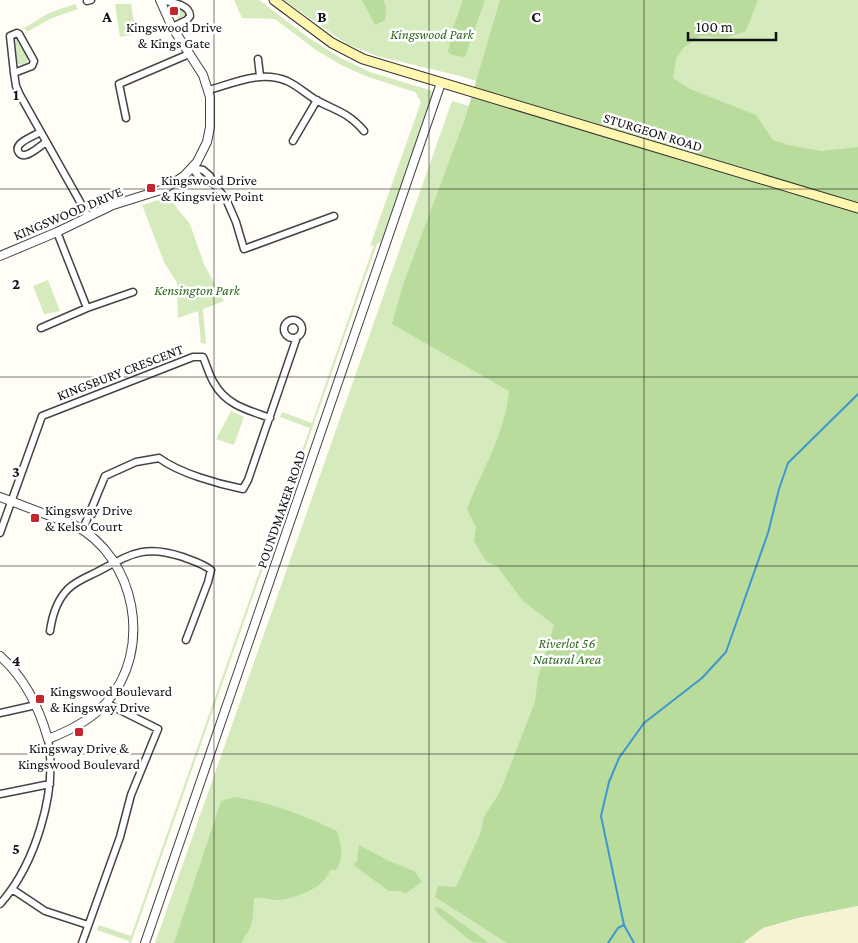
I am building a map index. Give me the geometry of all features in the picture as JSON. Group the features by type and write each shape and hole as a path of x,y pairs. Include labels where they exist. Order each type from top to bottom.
{"main road":[{"name":"STURGEON ROAD","path":"274,0 316,32 355,55 379,64 858,208"}],"street":[{"name":"KINGSWOOD DRIVE","path":"160,0 185,7 190,12 187,20 172,27"},
{"name":"KINGSWOOD DRIVE","path":"0,256 121,202 164,189 184,176 201,155 209,134 212,113 209,90 203,75 172,27 160,0"},
{"path":"14,73 32,66 34,61 20,34 14,32 10,36 14,73 16,86 88,216"},
{"path":"126,118 119,84 189,54"},
{"path":"258,59 260,76"},
{"path":"209,90 260,76 275,77 287,81 317,100 346,114 355,120 364,131"},
{"name":"POUNDMAKER ROAD","path":"145,943 441,83"},
{"path":"293,141 317,100"},
{"path":"40,132 20,144 18,151 25,155 46,142"},
{"path":"192,168 199,177 206,182 213,183 226,199 236,222 244,249 334,216"},
{"path":"57,232 87,308"},
{"path":"41,328 87,308 133,292"},
{"path":"83,529 105,476 136,462 159,458 171,466 228,486 243,489 248,480 297,337"},
{"name":"KINGSBURY CRESCENT","path":"11,502 42,416 194,358 203,357 213,382 226,399 236,405 270,418"},
{"path":"0,497 62,519 83,529 115,562 128,591 133,610 132,650 118,687 106,703 82,722 48,739"},
{"path":"0,533 11,502"},
{"path":"50,631 52,619 60,600 67,590 115,562 140,552 160,550 203,564 211,570 186,640"},
{"path":"0,656 22,680 36,705 48,739 50,763 50,784 43,818 31,852 12,889 0,904"},
{"path":"82,943 120,837 131,795 158,729 106,703"},
{"path":"0,713 36,705"},
{"path":"0,794 50,784"},
{"path":"12,889 45,911 88,925"}],"shaded area":[{"path":"858,906 858,943 743,943 763,928"}],"green space":[{"path":"234,0 259,0 309,38 339,57 370,72 436,92 384,241 377,244 131,943 129,943 129,941 97,930 99,925 131,936 310,428 280,417 282,412 312,423 374,245 370,246 421,102 415,92 368,77 341,65 316,50 275,19 242,18"},
{"name":"Kingswood Park","path":"284,0 858,0 858,169 772,170 460,76 377,56 347,44"},
{"path":"362,0 383,0 386,7 385,20 375,25"},
{"path":"463,0 485,0 465,57 452,55 448,52 454,25"},
{"name":"Riverlot 56 Natural Area","path":"500,0 758,0 746,31 726,38 700,36 683,48 676,59 673,78 690,89 756,115 773,140 788,145 822,151 858,147 858,906 798,918 763,928 743,943 507,943 435,897 438,886 456,887 480,834 484,817 500,792 535,702 538,678 554,625 523,601 497,566 486,561 474,541 476,527 467,509 498,437 507,407 509,391 392,324 403,285 465,119"},
{"path":"75,4 78,9 52,18 27,32 24,28 49,13"},
{"path":"115,4 131,4 136,34 120,37"},
{"path":"175,7 186,11 186,15 180,20 177,18"},
{"path":"17,36 28,58 26,64 23,65 17,62 15,37"},
{"name":"Riverlot 56 Natural Area","path":"452,101 858,223 674,943 155,943"},
{"name":"Kensington Park","path":"168,197 190,224 204,264 224,301 203,309 206,344 201,343 198,311 178,318 177,283 164,262 142,205"},
{"path":"48,280 60,311 44,314 33,286"},
{"path":"231,411 244,417 234,445 216,439"},
{"path":"235,797 287,810 337,831 341,851 339,865 336,870 330,870 316,887 300,895 277,900 254,898 251,925 242,943 174,943 221,801"},
{"path":"359,845 389,861 414,871 422,882 405,894 401,891 389,891 353,865 357,861"},
{"path":"439,907 489,943 472,942 440,916 434,908"}],"waterway":[{"path":"634,943 624,925 601,816 609,782 619,758 644,723 702,678 726,652 768,533 779,489 788,463 858,394"},
{"path":"608,943 618,928 624,925"}],"place":[{"name":"Kingswood Drive & Kings Gate","path":"174,11"},
{"name":"Kingswood Drive & Kingsview Point","path":"151,188"},
{"name":"Kingsway Drive & Kelso Court","path":"35,518"},
{"name":"Kingswood Boulevard & Kingsway Drive","path":"40,699"},
{"name":"Kingsway Drive & Kingswood Boulevard","path":"79,732"}]}
